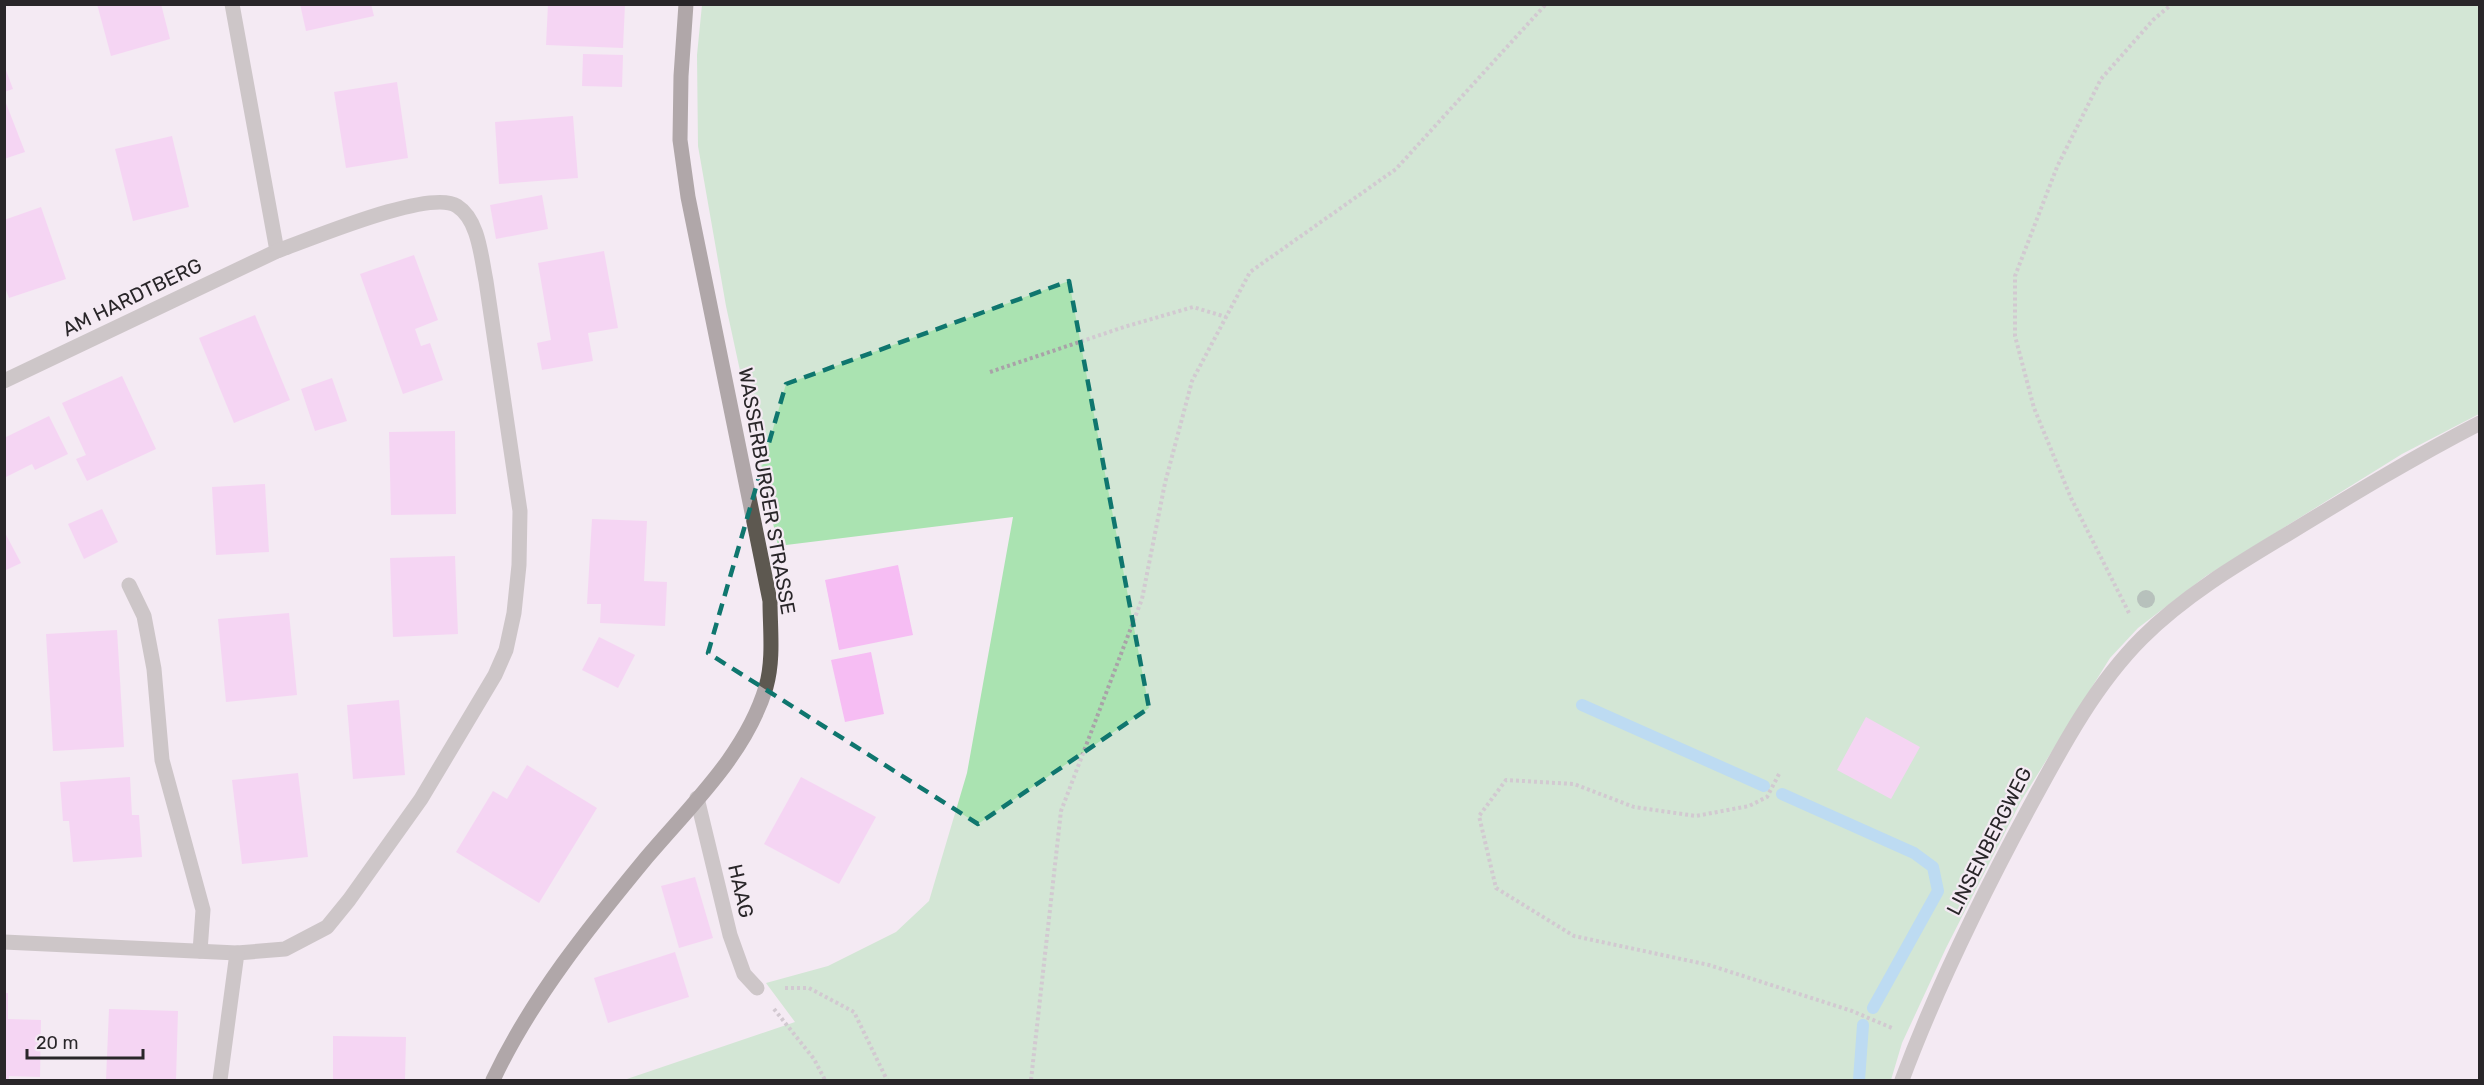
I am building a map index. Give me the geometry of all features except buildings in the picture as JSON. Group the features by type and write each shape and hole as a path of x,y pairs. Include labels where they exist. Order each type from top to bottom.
{"main road":[{"name":"WASSERBURGER STRASSE","path":"493,1080 548,985 620,890 735,753 754,717 766,686 771,654 768,590 688,197 680,140 681,76 686,4"}],"street":[{"path":"232,4 277,251"},
{"name":"AM HARDTBERG","path":"4,381 277,251 406,205 437,202 455,204 470,218 479,245 486,281 520,511 519,565 514,613 506,650 495,675 421,799 327,927 285,950 237,953"},
{"name":"LINSENBERGWEG","path":"1902,1080 1930,1006 1994,874 2047,774 2089,704 2142,638 2183,602 2243,561 2340,502 2480,423"},
{"path":"129,585 144,616 154,669 162,760 203,910 200,951"},
{"name":"HAAG","path":"697,798 730,935 744,974 757,988"},
{"path":"4,942 237,953 220,1080"}],"path":[{"path":"1031,1080 1061,811 1142,598 1165,483 1192,381 1250,272 1396,169 1546,4"},
{"path":"2142,638 2071,498 2034,408 2015,336 2015,276 2057,167 2101,79 2153,20 2172,4"},
{"path":"990,372 1124,327 1193,307 1226,317"},
{"path":"1779,774 1767,797 1749,806 1696,816 1634,807 1574,784 1506,780 1479,816 1496,888 1574,936 1709,965 1852,1011 1917,1039"},
{"path":"757,988 814,1059 825,1080"},
{"path":"783,988 809,988 854,1012 887,1080"}],"highlighted area":[{"path":"1069,281 1149,708 978,824 708,653 786,384"}],"green space":[{"path":"702,5 2479,5 2479,414 2402,454 2206,576 2138,628 2110,658 2021,801 1946,948 1902,1043 1891,1080 624,1080 795,1022 766,983 828,966 896,932 929,901 967,773 1013,517 778,546 726,306 698,146 697,55"}],"waterway":[{"path":"1582,705 1764,786"},
{"path":"1782,794 1914,853 1933,867 1938,891 1873,1008"},
{"path":"1859,1080 1863,1025"}]}
